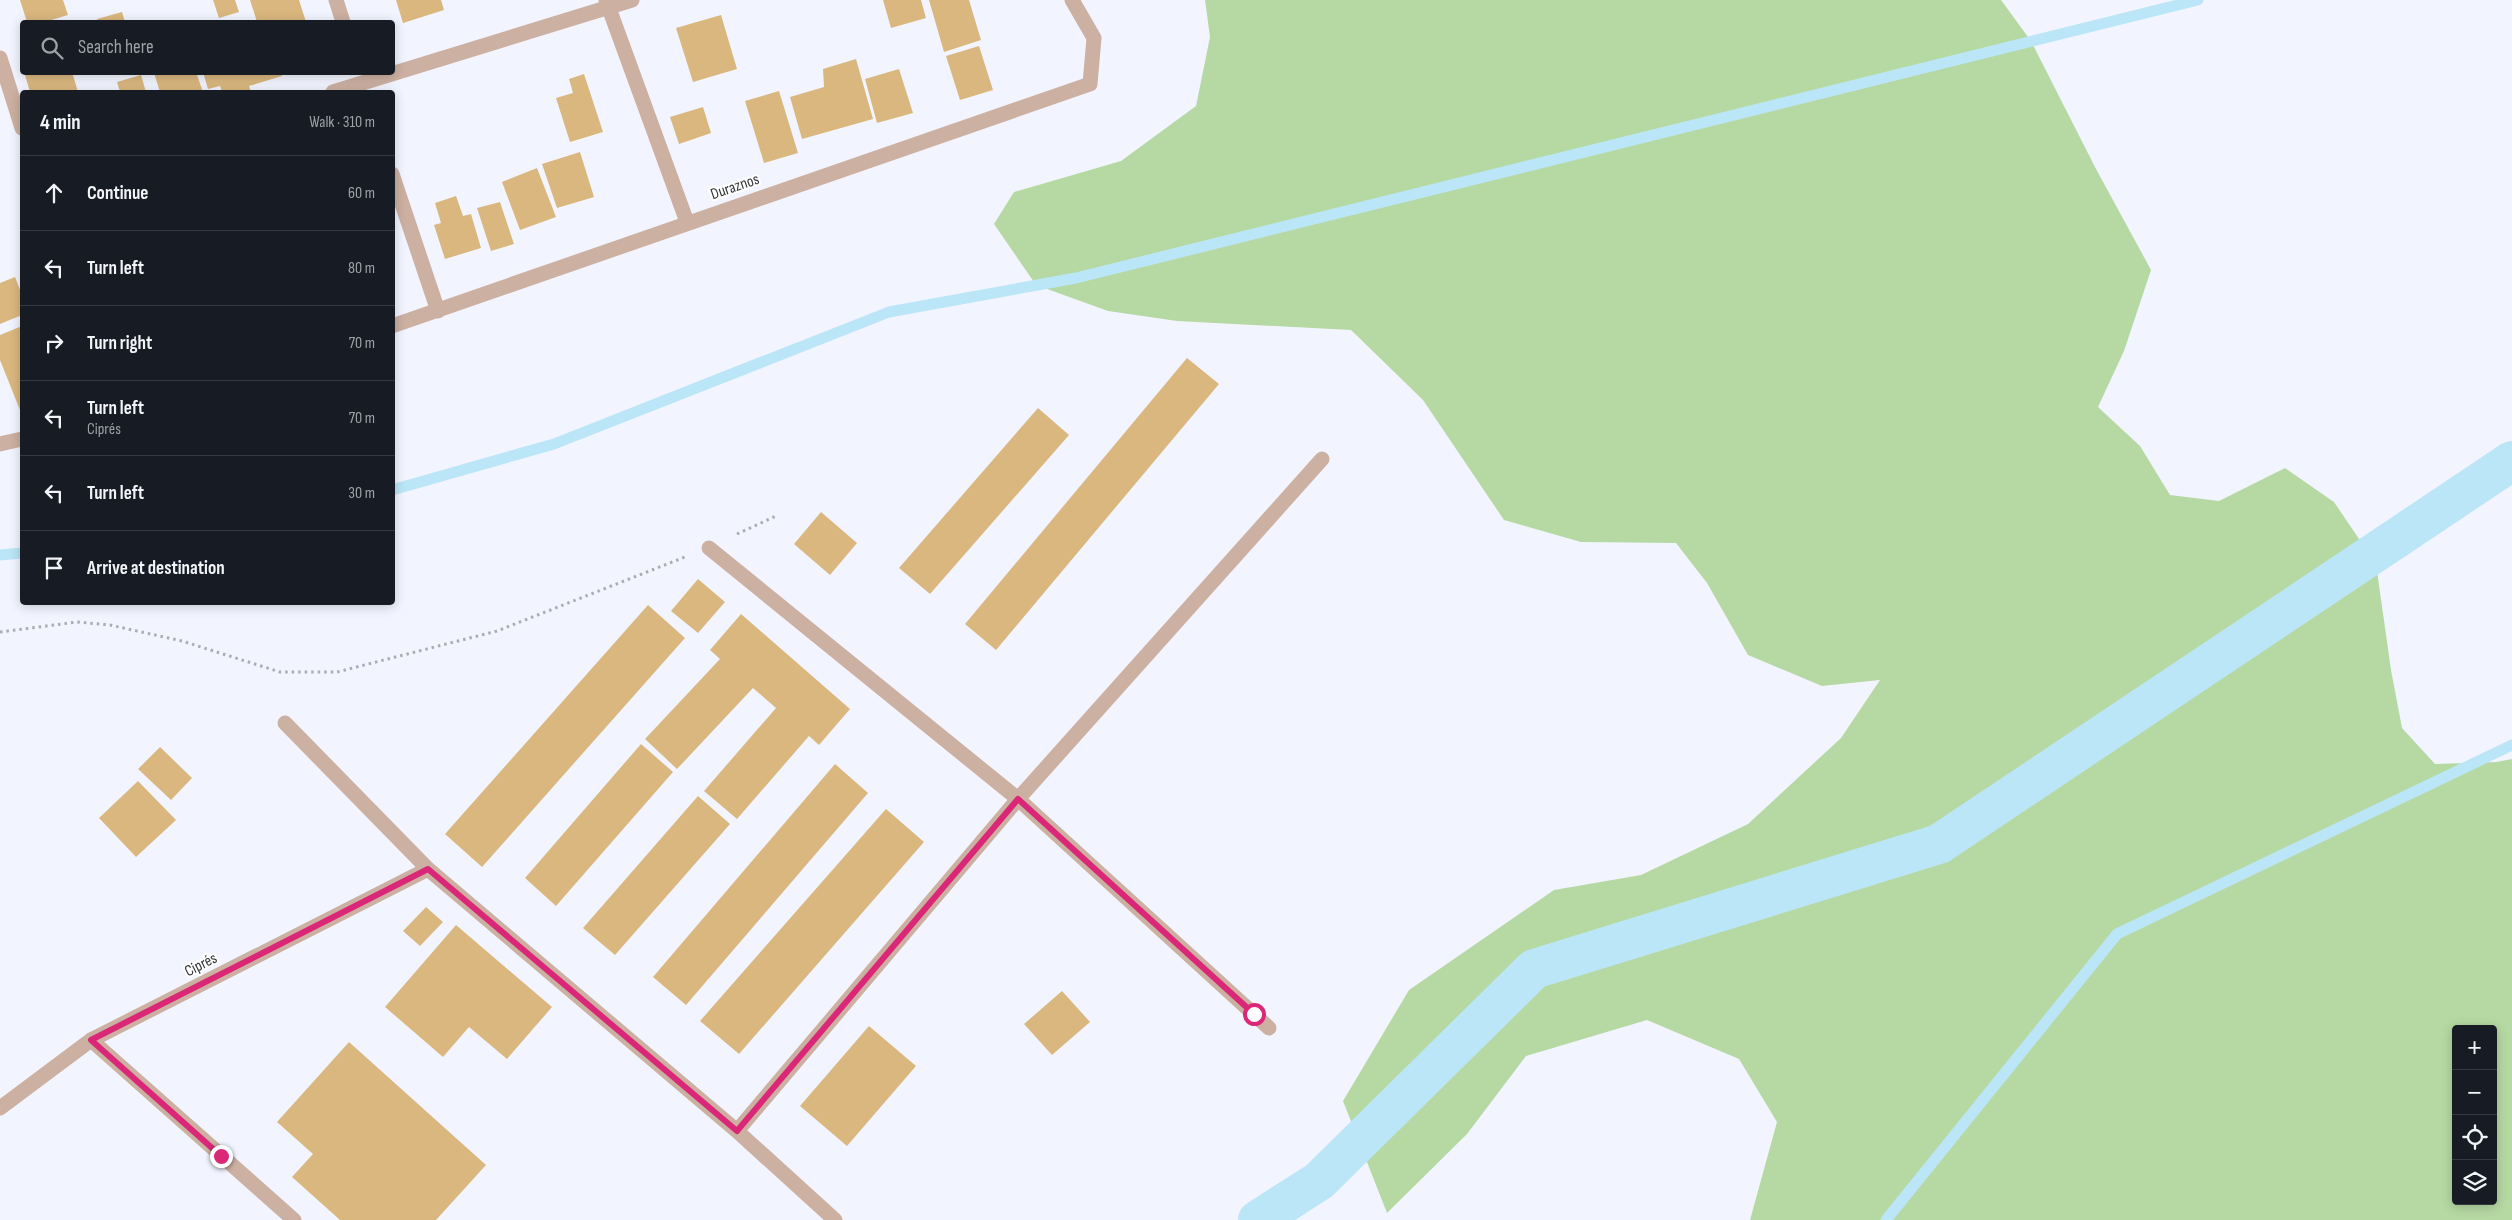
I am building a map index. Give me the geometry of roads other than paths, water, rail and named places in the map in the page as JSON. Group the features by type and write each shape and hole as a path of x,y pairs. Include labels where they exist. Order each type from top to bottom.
{"street":[{"path":"336,0 342,20"},
{"path":"395,73 608,4 632,0"},
{"name":"Duraznos","path":"395,325 687,222 1090,84 1094,38 1072,0"},
{"path":"608,4 687,222"},
{"path":"0,58 20,122"},
{"path":"340,90 388,75"},
{"path":"395,183 438,311"},
{"path":"0,444 20,439"},
{"path":"737,1131 1018,799 1322,459"},
{"path":"708,548 1018,799 1269,1028"},
{"path":"285,723 428,869 737,1131 835,1220"},
{"name":"Ciprés","path":"0,1108 91,1040 428,869"},
{"path":"91,1040 294,1220"}],"waterway":[{"path":"395,489 554,444 889,312 1076,278 2198,0"},
{"path":"1258,1220 1319,1181 1534,969 1939,844 2512,461"},
{"path":"0,555 20,553"},
{"path":"1886,1220 2117,934 2512,745"}]}
